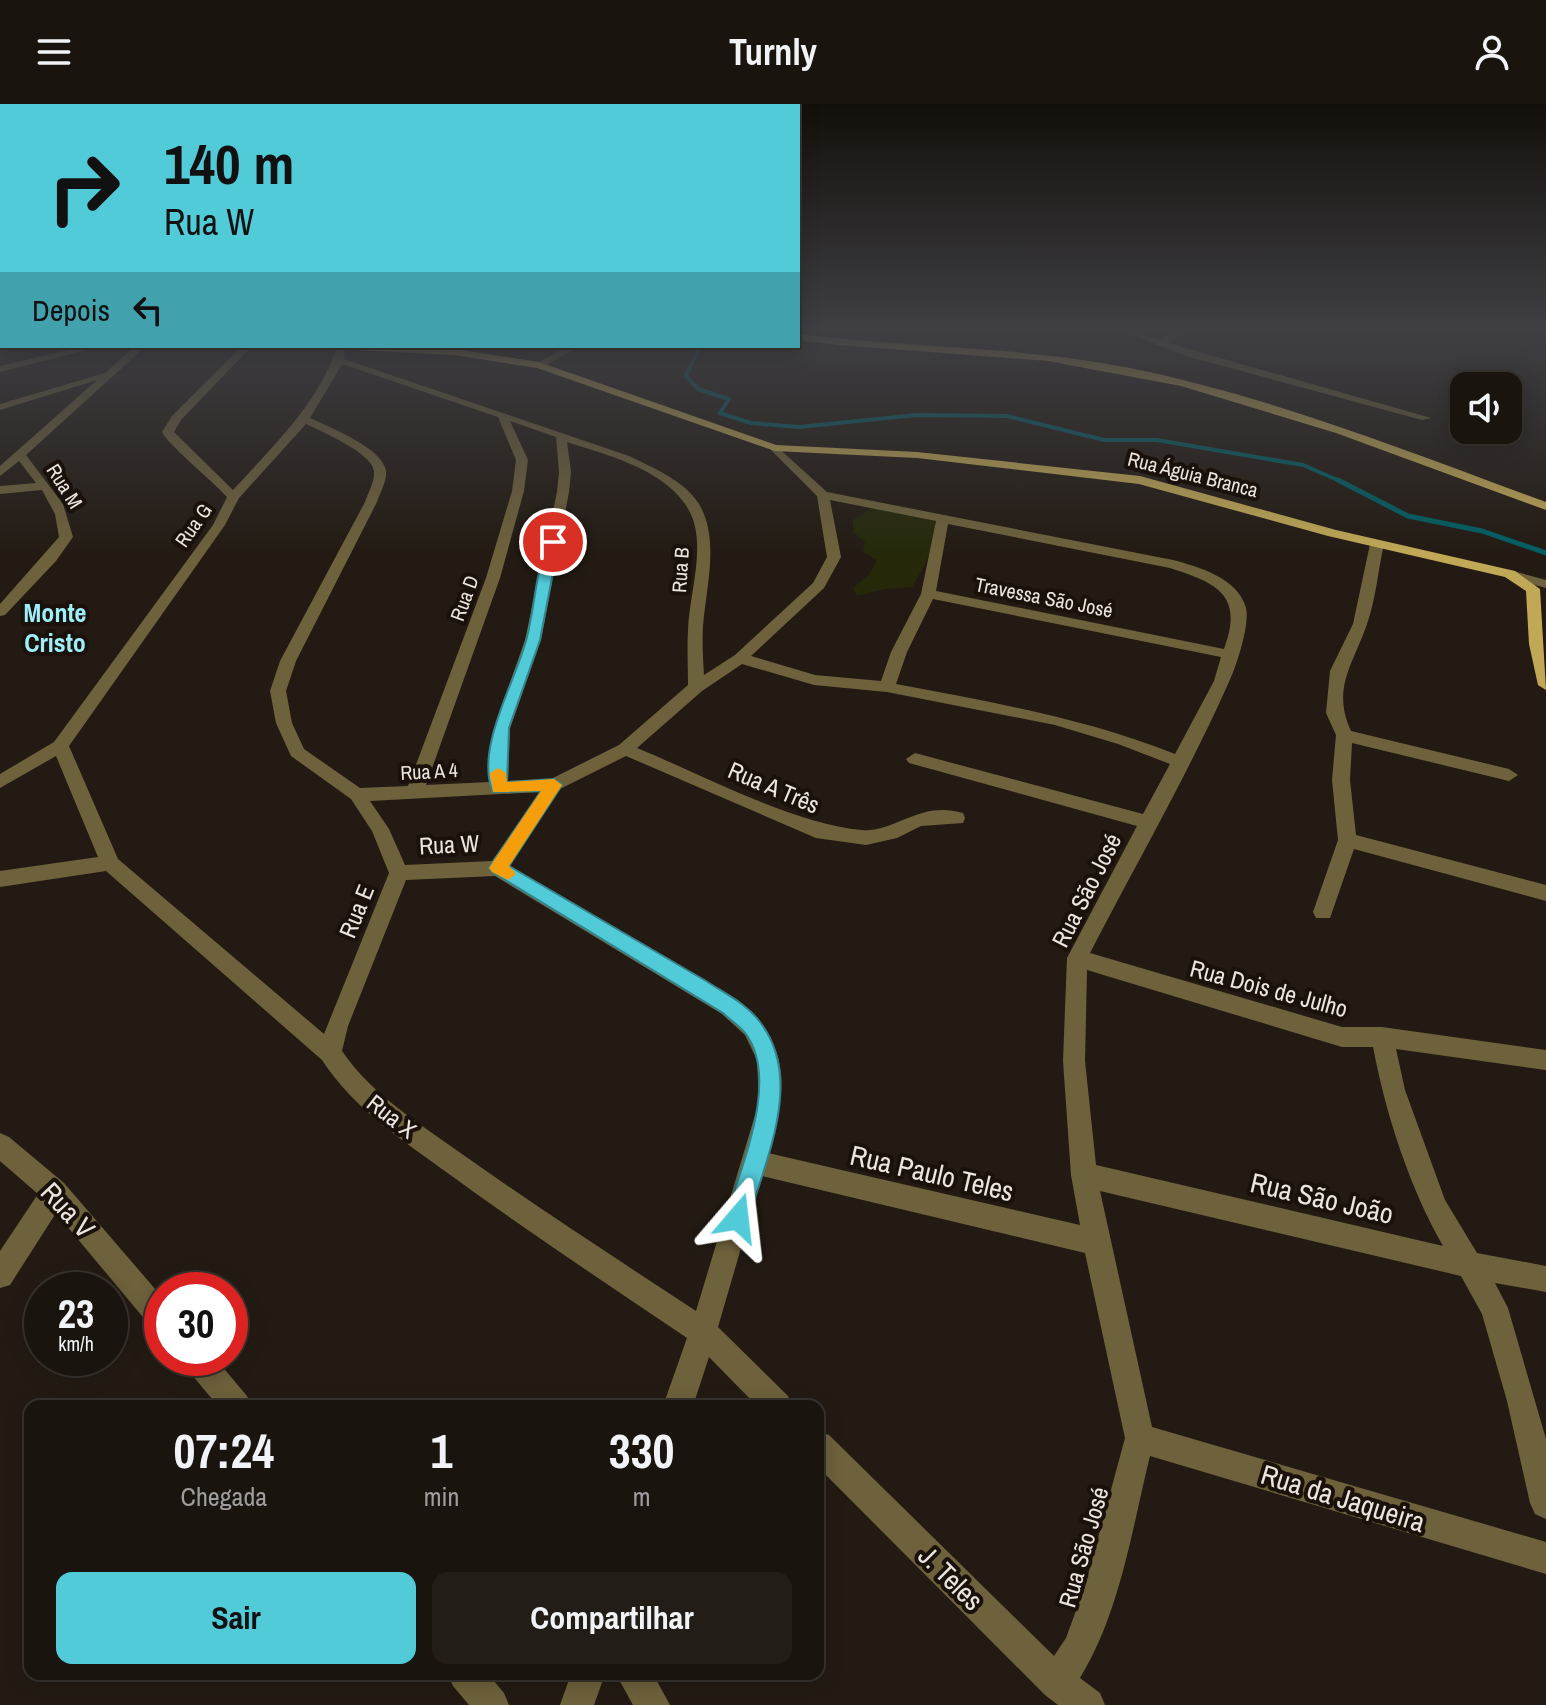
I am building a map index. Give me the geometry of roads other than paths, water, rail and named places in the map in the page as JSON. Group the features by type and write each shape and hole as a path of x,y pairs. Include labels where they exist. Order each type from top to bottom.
{"main road":[{"name":"Rua Águia Branca","path":"652,405 775,448 917,455 1110,475 1187,491 1377,544 1510,574 1540,586"},
{"path":"1257,405 1546,506"},
{"path":"1540,586 1546,685"}],"street":[{"path":"0,472 75,405"},
{"name":"Rua G","path":"60,746 219,525 233,497 212,473 170,438 168,432 176,418 189,405"},
{"path":"233,497 313,405"},
{"name":"Rua B","path":"470,405 561,435 645,468 669,481 693,505 702,529 703,551 695,630 696,687"},
{"path":"1378,405 1426,418"},
{"path":"305,416 376,461 380,474 371,502 288,661 278,691 284,723 297,752 357,795"},
{"name":"Rua D","path":"415,792 493,578 518,491 522,460 503,417"},
{"path":"499,788 502,728 533,640 563,492 565,472 561,435"},
{"path":"277,448 311,438 341,437"},
{"path":"775,448 823,495"},
{"name":"Rua M","path":"0,612 51,558 66,537 62,516 45,486 21,456"},
{"path":"0,490 45,486"},
{"name":"Rua A 4","path":"357,795 554,785 625,749 696,687 740,658 819,585 834,557 823,495"},
{"name":"Rua São José","path":"823,495 1173,564 1207,575 1233,594 1239,607 1236,637 1227,654 1222,681 1077,958 1074,1061 1084,1175 1140,1438 1101,1586 1079,1648 1057,1683"},
{"path":"887,687 899,652 928,594 943,518"},
{"path":"1323,912 1347,840 1341,780 1344,735 1334,713 1338,671 1360,624 1377,544"},
{"name":"Travessa São José","path":"928,594 1227,654"},
{"path":"740,658 814,680 887,687 1057,720 1101,732 1180,762"},
{"path":"1344,735 1509,775"},
{"path":"0,782 60,746"},
{"name":"Rua X","path":"60,746 110,863 330,1053 349,1081 381,1110 511,1204 703,1332"},
{"name":"Rua A Três","path":"625,749 816,831 866,838 890,833 918,819 956,818"},
{"path":"915,759 1150,823"},
{"name":"Rua W","path":"399,873 498,868 554,785"},
{"name":"Rua E","path":"330,1053 337,1026 399,873 380,829 357,795"},
{"path":"1347,840 1546,893"},
{"path":"0,879 110,863"},
{"path":"498,868 699,987 745,1019 753,1028 768,1060 771,1102 680,1400"},
{"name":"Rua Dois de Julho","path":"1077,958 1342,1037 1382,1037 1546,1060"},
{"path":"1382,1037 1393,1090 1435,1207 1494,1308 1522,1401 1546,1503"},
{"name":"Rua V","path":"0,1145 55,1192 144,1297"},
{"name":"Rua Paulo Teles","path":"755,1162 1096,1242"},
{"name":"Rua São João","path":"1084,1175 1469,1265 1546,1279"},
{"path":"0,1275 55,1192"},
{"path":"703,1332 772,1400"},
{"path":"211,1376 232,1400"},
{"name":"Rua da Jaqueira","path":"1140,1438 1546,1558"},
{"name":"J. Teles","path":"824,1452 1057,1683 1088,1705"},
{"path":"470,1680 492,1705"},
{"path":"577,1705 586,1680"},
{"path":"637,1680 653,1705"}],"waterway":[{"path":"725,405 720,413 751,423 799,427 917,415 1007,416 1104,440 1157,440 1303,465 1341,482"},
{"path":"1341,482 1408,516 1482,531 1546,553"}],"district":[{"name":"Monte Cristo","path":"55,627"}]}
